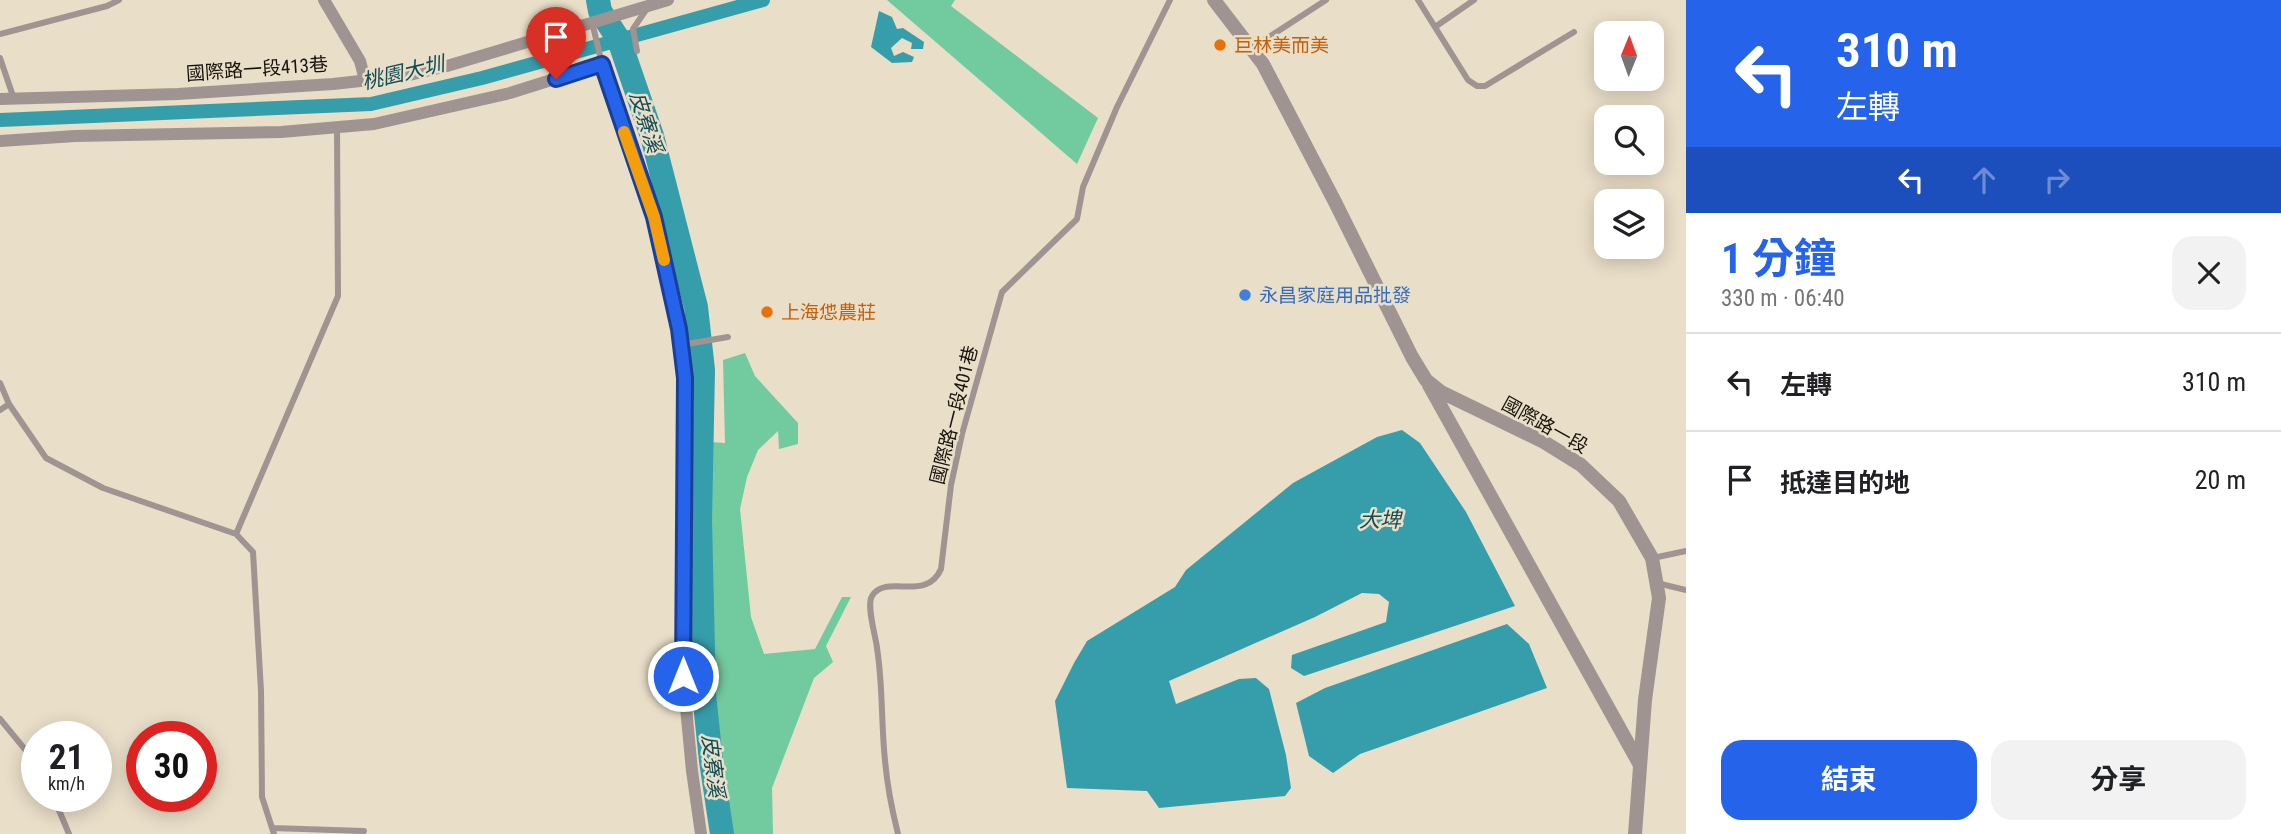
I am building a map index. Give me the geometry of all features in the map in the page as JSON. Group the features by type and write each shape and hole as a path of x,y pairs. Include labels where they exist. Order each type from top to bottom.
{"street":[{"path":"324,0 360,61 365,80"},
{"path":"649,5 667,0"},
{"name":"國際路一段","path":"1214,0 1263,64 1412,358 1641,766"},
{"name":"國際路一段413巷","path":"0,99 178,94 405,76 447,66 649,5"},
{"path":"0,141 75,136 281,132 374,124 510,93 602,64 654,217 681,345 685,378 683,676 701,834"},
{"name":"國際路一段","path":"1426,380 1441,392 1544,442 1581,465 1619,501 1652,558 1659,598 1645,700 1635,834"}],"lane":[{"path":"0,34 107,6 119,0"},
{"name":"國際路一段401巷","path":"898,834 885,760 878,650 870,607 872,596 878,590 927,586 937,579 941,569 951,485 962,434 1002,292 1077,219 1083,187 1117,107 1170,0"},
{"path":"1252,48 1326,0"},
{"path":"1418,0 1468,80 1477,86 1485,86 1574,32"},
{"path":"1435,27 1475,0"},
{"path":"637,51 632,29 649,5"},
{"path":"592,22 602,64"},
{"path":"0,58 14,99"},
{"path":"236,534 338,296 337,127"},
{"path":"681,345 728,337"},
{"path":"0,383 9,404 46,458 103,488 236,534 253,552 261,691 261,797 273,831 363,831"},
{"path":"0,410 9,404"},
{"path":"1652,558 1686,551"},
{"path":"1657,583 1686,590"},
{"path":"0,719 21,745"},
{"path":"59,812 68,834"}],"green space":[{"path":"887,0 955,0 951,6 1098,118 1077,164"},
{"path":"745,353 755,376 798,423 798,444 779,449 778,431 758,450 747,477 740,509 751,617 764,654 815,649 842,597 851,597 826,646 833,662 814,678 772,788 773,834 730,834 710,691 710,442 725,443 723,360"}],"water":[{"path":"879,11 892,17 897,29 903,28 924,42 923,49 911,49 912,43 902,38 891,48 894,56 903,52 914,57 912,62 892,63 871,47"},
{"name":"大埤","path":"1402,430 1420,443 1466,512 1515,606 1304,676 1291,668 1292,655 1386,622 1389,602 1379,594 1362,593 1315,617 1169,681 1176,704 1239,679 1256,678 1269,689 1286,755 1291,788 1285,796 1159,808 1147,791 1067,788 1055,701 1087,641 1175,587 1186,570 1293,483 1377,437"},
{"path":"1507,624 1529,644 1547,688 1360,754 1333,773 1309,756 1296,703 1325,688"}],"waterway":[{"name":"皮寮溪","path":"598,0 600,11 619,40 652,136 696,307 703,370 700,520 704,694 722,834"},
{"name":"桃園大圳","path":"0,120 371,104 482,78 763,0"}],"slow traffic":[{"path":"624,132 654,217 664,260"}],"place":[{"name":"巨林美而美","path":"1220,45"},
{"name":"永昌家庭用品批發","path":"1245,295"},
{"name":"上海怹農莊","path":"767,312"}],"route":[{"path":"556,79 602,64 654,217 679,329 685,378 683,676"}]}
